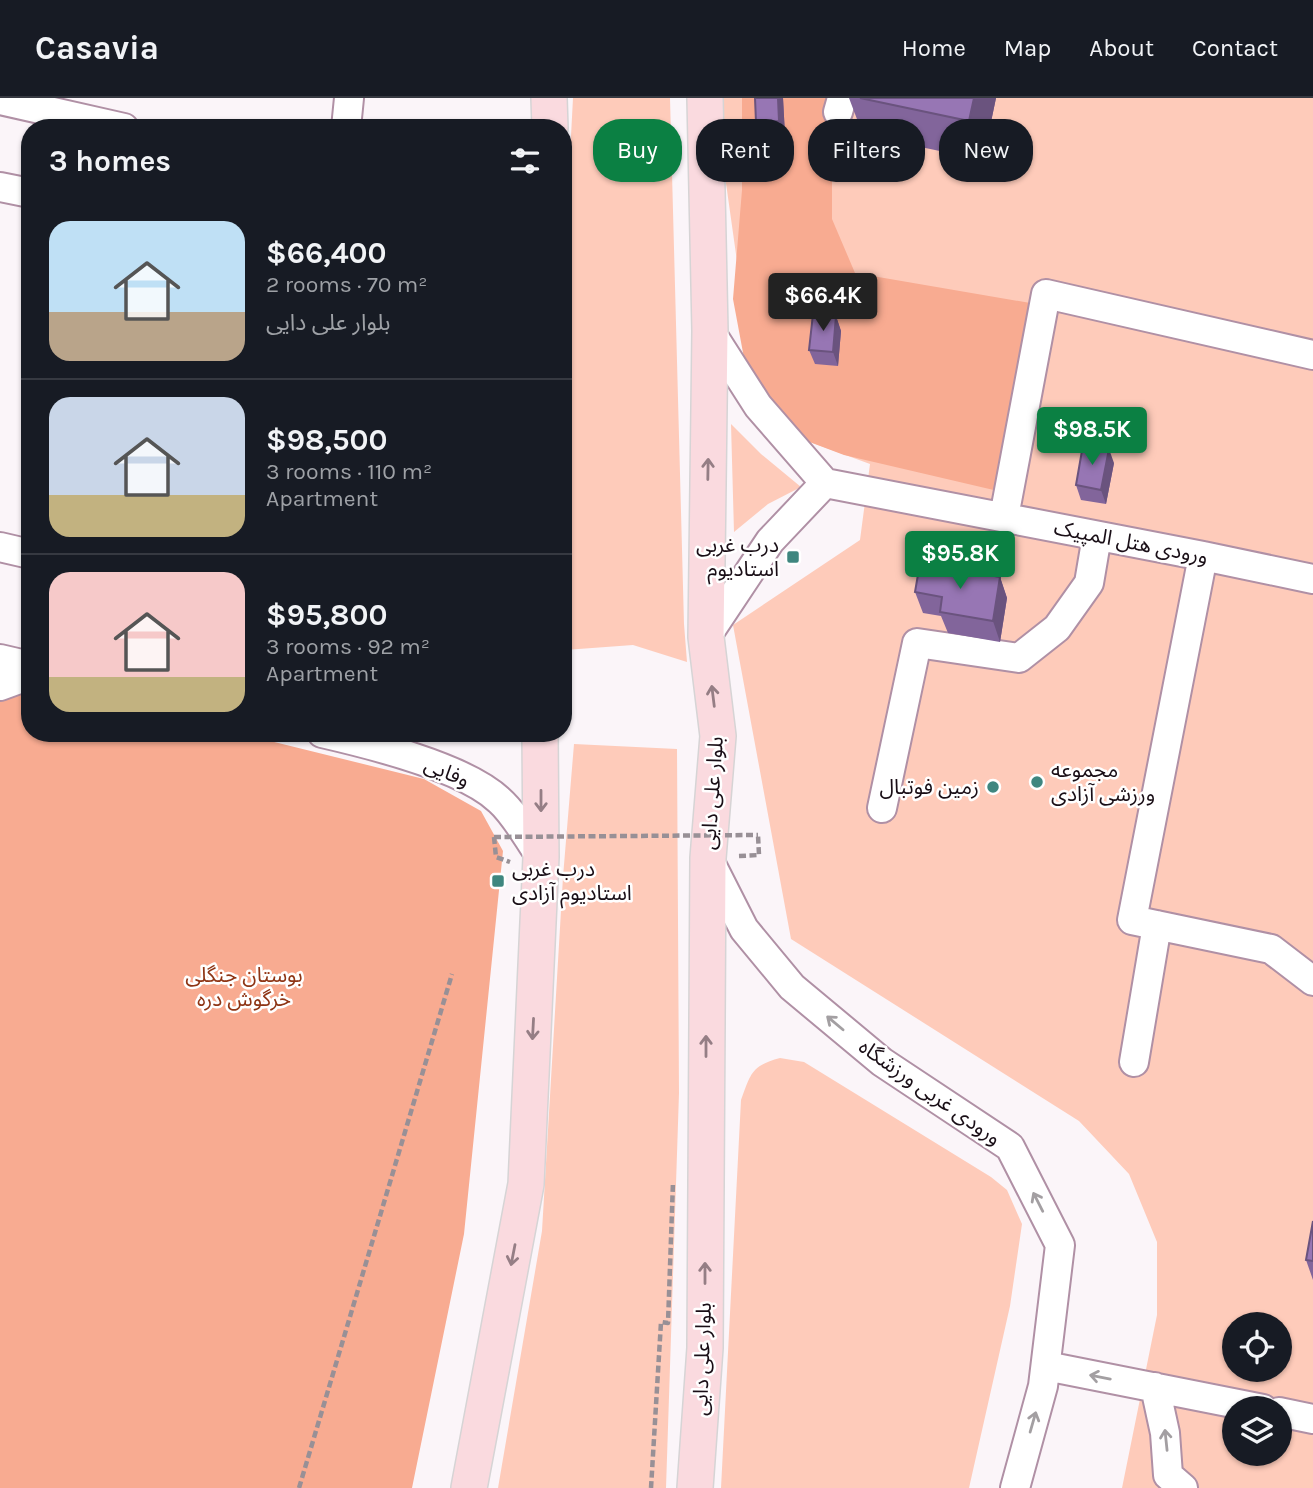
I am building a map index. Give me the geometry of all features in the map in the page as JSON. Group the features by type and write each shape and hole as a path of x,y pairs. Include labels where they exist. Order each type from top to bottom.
{"main road":[{"path":"549,98 550,119"},
{"name":"بلوار علی دایی","path":"695,1488 705,1348 708,858 718,736 706,637 710,331 705,98"},
{"path":"469,1488 526,1184 541,857 540,742"}],"street":[{"path":"347,119 349,98"},
{"path":"0,100 84,119"},
{"path":"0,187 21,191"},
{"path":"1004,517 1046,294 1313,355"},
{"path":"706,637 770,541 825,483 758,406 710,331"},
{"name":"ورودی هتل المپیک","path":"825,483 1313,579"},
{"path":"882,808 917,643 1019,658 1058,628 1089,583 1097,536"},
{"path":"0,547 21,552"},
{"path":"1203,556 1132,920 1272,949 1313,981"},
{"path":"0,659 21,664"},
{"path":"0,686 21,678"},
{"name":"وفایی","path":"363,742 475,782 500,801 541,857"},
{"name":"ورودی غربی ورزشگاه","path":"708,858 744,929 792,987 882,1062 1010,1147 1060,1245 1043,1386 1015,1488"},
{"path":"1135,1062 1157,925"},
{"path":"1046,1366 1222,1401"},
{"path":"1155,1387 1166,1433 1168,1475 1183,1488"},
{"path":"1292,1415 1313,1419"}],"path":[{"path":"496,857 494,836 758,835 759,855"},
{"path":"299,1488 452,974"},
{"path":"651,1488 661,1322 668,1323 674,1170"}],"shaded area":[{"path":"573,98 670,98 671,119 593,119 593,182 672,182 687,662 633,645 572,649"},
{"name":"مجموعه ورزشی آزادی","path":"714,98 1313,98 1313,1488 1122,1488 1157,1315 1157,1242 1129,1174 1079,1121 791,939 733,625 860,540 870,464 799,438 755,389 726,182 794,182 794,119 717,119"},
{"path":"731,424 761,454 801,487 768,504 734,532"},
{"path":"574,744 677,749 679,1093 666,1488 498,1488 542,1231 563,877"},
{"path":"780,1058 804,1062 991,1177 1007,1190 1022,1224 1010,1306 969,1488 721,1488 741,1100 753,1072 763,1064"}],"green space":[{"path":"742,98 832,98 832,119 808,119 808,182 832,182 832,219 855,273 1036,304 998,491 844,455 799,438 761,387 744,358 733,299 742,182 794,182 794,119 742,119"},
{"name":"بوستان جنگلی خرگوش دره","path":"0,675 21,680 21,742 274,742 424,779 481,811 503,851 464,1234 412,1488 0,1488"}],"building":[{"path":"755,98 778,98 779,119 756,119"},
{"path":"860,98 974,98 969,119"},
{"path":"813,314 836,316 833,352 809,350"},
{"path":"1083,445 1109,449 1101,490 1076,485"},
{"path":"920,563 1000,577 993,621 940,612 942,597 915,592"},
{"path":"1313,1221 1313,1261 1306,1260"}],"place":[{"name":"درب غربی استادیوم","path":"793,557"},
{"name":"مجموعه ورزشی آزادی","path":"1037,782"},
{"name":"زمین فوتبال","path":"993,787"},
{"name":"درب غربی استادیوم آزادی","path":"498,881"}]}
